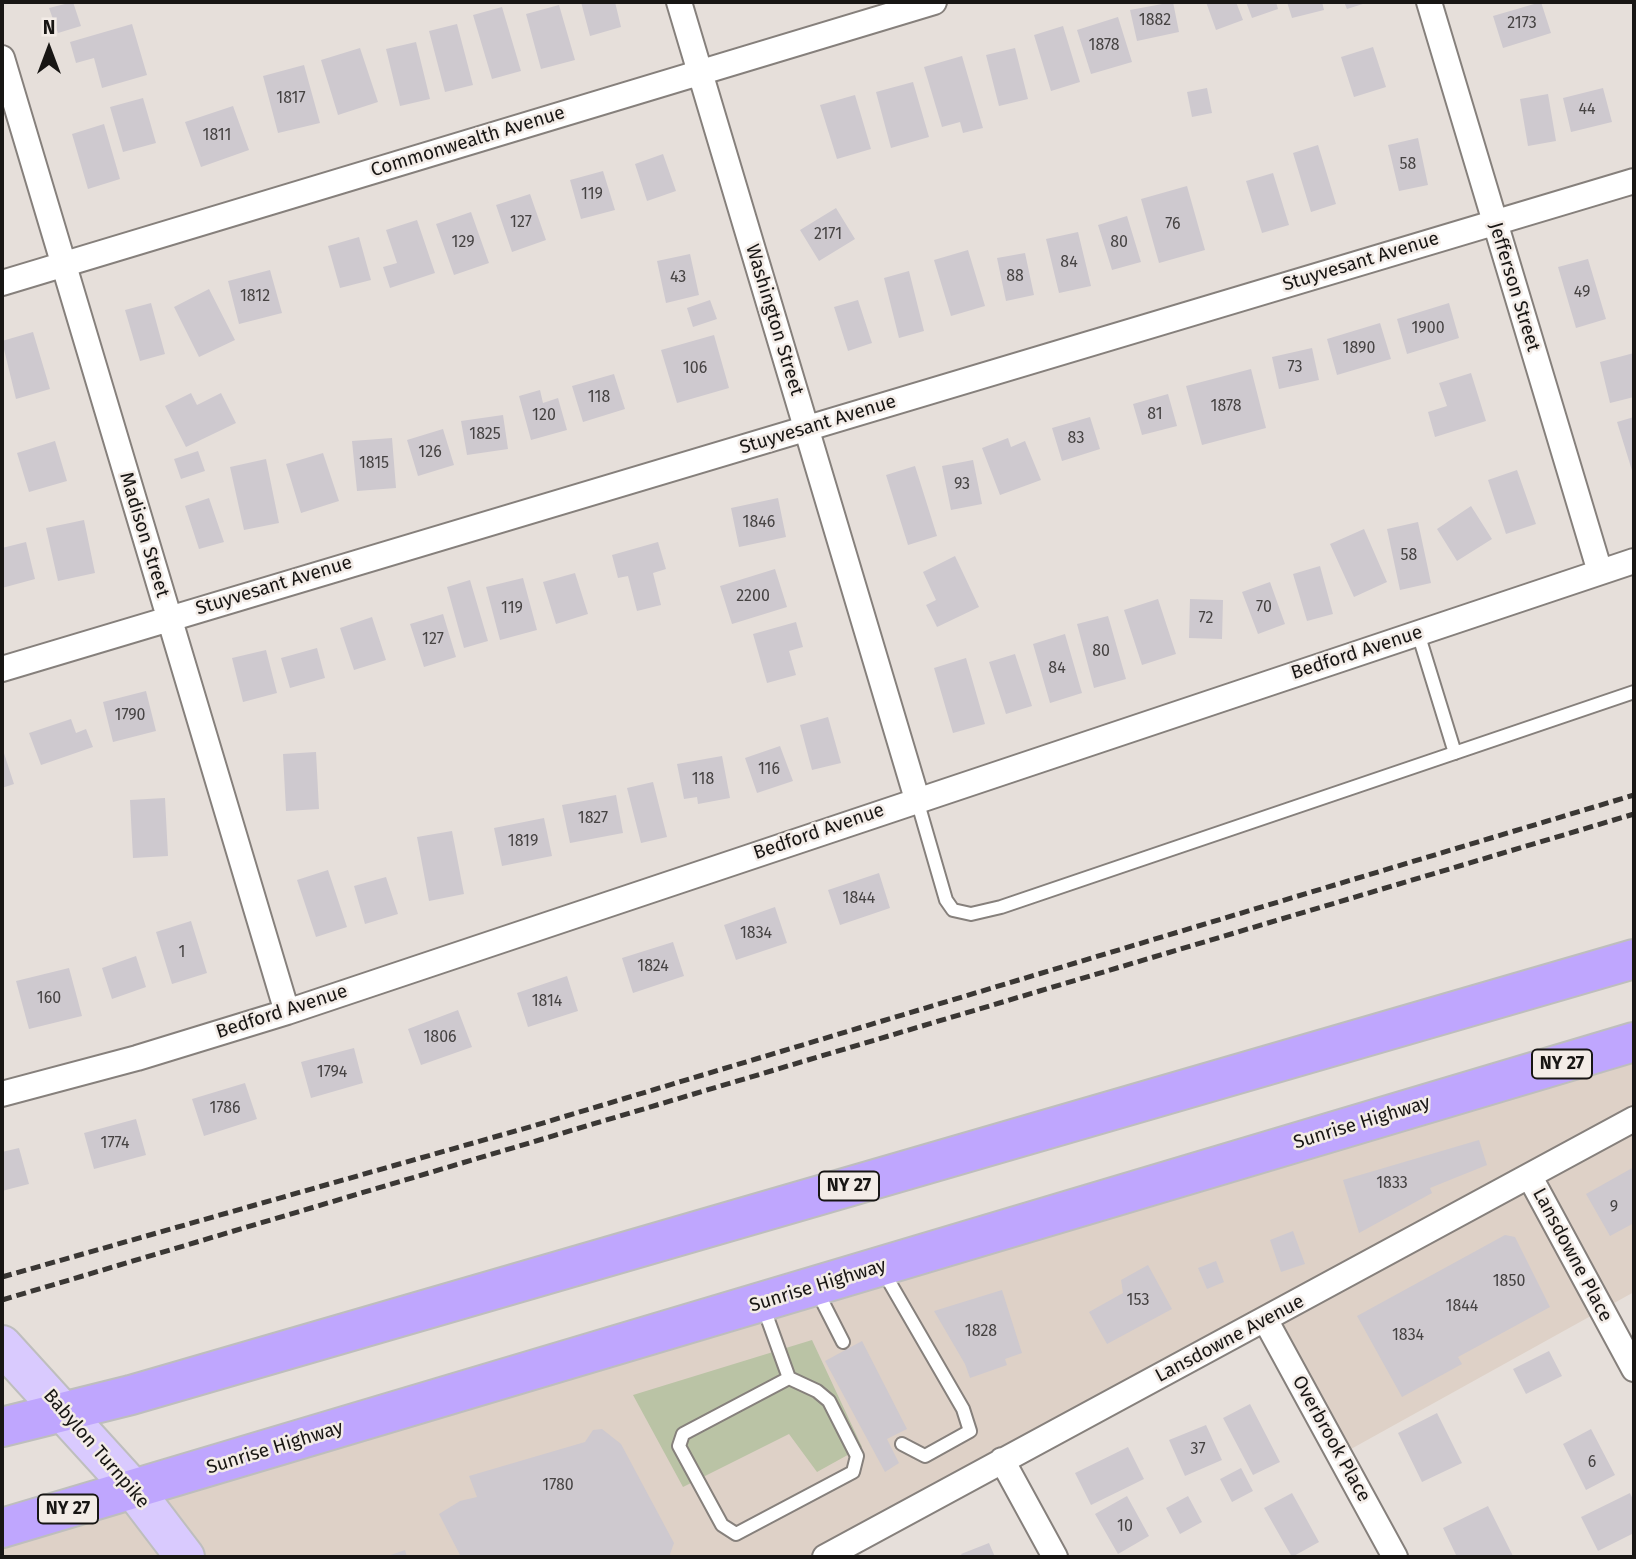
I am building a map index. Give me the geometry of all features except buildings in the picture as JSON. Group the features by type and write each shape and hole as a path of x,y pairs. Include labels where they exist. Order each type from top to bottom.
{"highway":[{"name":"NY 27","path":"2,1427 158,1387 1634,959"},
{"name":"Sunrise Highway","path":"2,1528 1634,1042"}],"main road":[{"name":"Babylon Turnpike","path":"2,1345 134,1490 185,1557"}],"street":[{"name":"Washington Street","path":"679,2 917,799"},
{"name":"Commonwealth Avenue","path":"2,283 934,2"},
{"name":"Jefferson Street","path":"1429,2 1600,572"},
{"name":"Madison Street","path":"2,58 287,1012"},
{"name":"Stuyvesant Avenue","path":"2,669 1634,181"},
{"name":"Bedford Avenue","path":"2,1094 137,1058 287,1012 1634,561"},
{"name":"Lansdowne Avenue","path":"825,1557 1266,1321 1634,1119"},
{"name":"Lansdowne Place","path":"1530,1177 1634,1369"},
{"name":"Overbrook Place","path":"1266,1321 1395,1557"},
{"path":"1002,1460 1055,1557"}],"lane":[{"path":"1418,633 1455,753"},
{"path":"917,799 946,900 953,910 971,914 1001,908 1634,692"},
{"path":"881,1267 962,1409 971,1431 925,1456 902,1444"},
{"path":"815,1287 843,1342"},
{"path":"762,1303 789,1378 817,1391 829,1401 857,1456 853,1472 736,1534 722,1525 679,1446 683,1434 789,1378"}],"shaded area":[{"path":"1634,1053 1634,1292 1342,1454 1270,1323 832,1557 2,1557 2,1535"}],"green space":[{"path":"812,1340 862,1447 817,1472 789,1434 683,1487 633,1395"}],"railway":[{"path":"2,1277 533,1126 1634,795"},
{"path":"2,1300 1634,814"}]}
